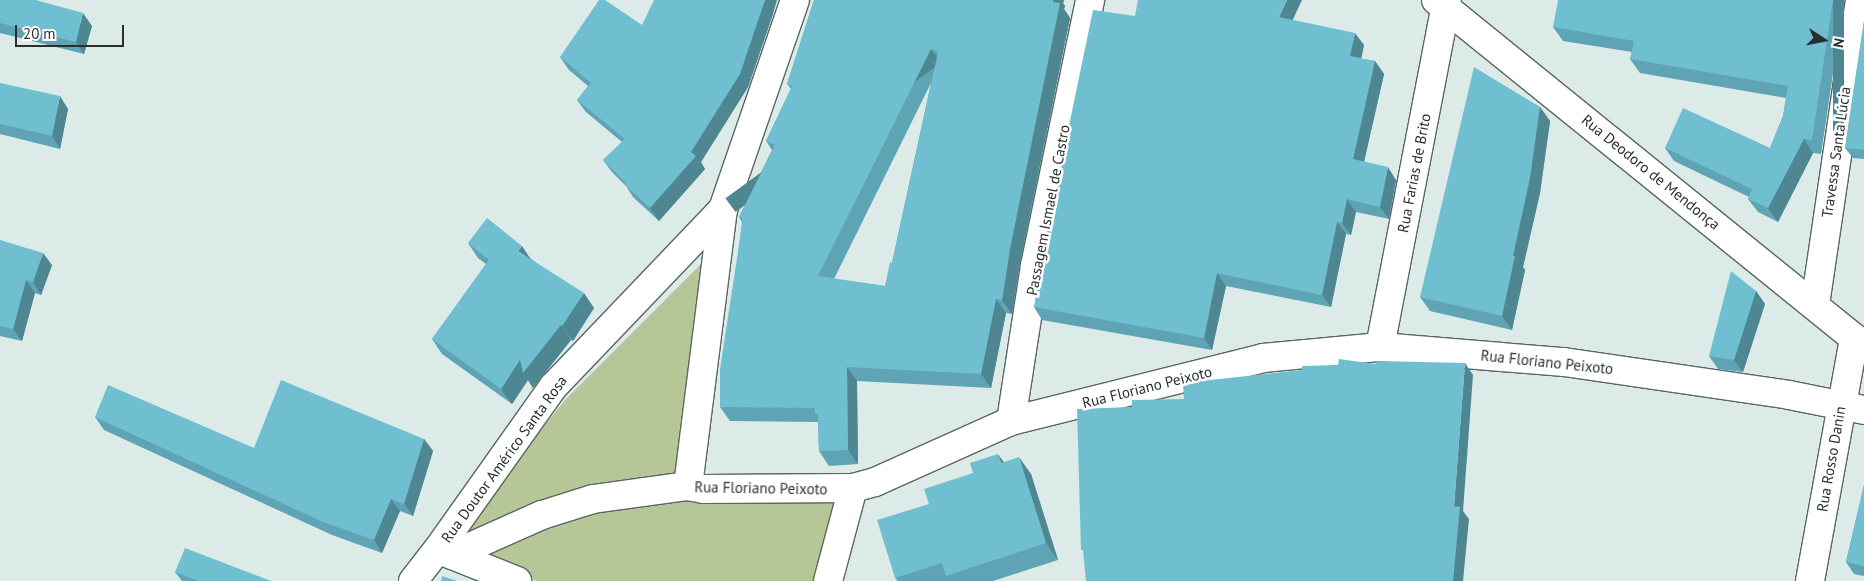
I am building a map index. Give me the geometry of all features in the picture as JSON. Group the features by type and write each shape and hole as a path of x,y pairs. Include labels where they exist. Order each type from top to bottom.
{"street":[{"name":"Rua Doutor Américo Santa Rosa","path":"688,486 723,209 795,0"},
{"name":"Passagem Ismael de Castro","path":"1011,422 1035,266 1090,0"},
{"name":"Travessa Santa Lúcia","path":"1815,305 1860,0"},
{"name":"Rua Deodoro de Mendonça","path":"1443,2 1859,342"},
{"name":"Rua Farias de Brito","path":"1380,347 1443,2"},
{"name":"Rua Doutor Américo Santa Rosa","path":"413,581 445,552 554,386 723,209"},
{"name":"Rua Rosso Danin","path":"1810,581 1852,407 1859,342"},
{"name":"Rua Floriano Peixoto","path":"445,552 542,515 593,499 688,486 704,489 853,488 875,482 1011,422 1263,358 1380,347 1564,362 1852,407"},
{"path":"828,581 853,488"},
{"path":"445,552 517,581"}],"green space":[{"path":"704,261 673,498 841,500 816,581 536,581 447,546 565,400"}],"building":[{"path":"0,0 36,0 83,13 76,42 0,23"},
{"path":"599,0 605,0 642,25 654,0 765,0 740,74 691,152 696,156 650,208 624,184 626,183 603,160 625,139 577,100 591,83 560,57"},
{"path":"814,0 1053,0 1053,2 1060,3 1010,249 1002,300 996,299 981,374 847,367 848,450 819,451 818,414 815,414 815,408 720,407 720,369 743,219 739,217 775,145 766,141 792,86 787,84","holes":["931,49 938,52 892,263 890,262 885,286 818,276"]},
{"path":"1138,0 1287,0 1279,17 1355,33 1350,56 1375,61 1353,159 1388,167 1380,207 1347,199 1342,223 1337,222 1322,295 1217,273 1204,338 1034,307 1042,256 1093,10 1135,16"},
{"path":"1558,0 1833,0 1812,140 1804,139 1768,208 1748,199 1752,189 1665,148 1683,108 1770,148 1783,116 1788,86 1630,59 1634,41 1553,27"},
{"path":"1864,21 1864,150 1845,148"},
{"path":"1474,67 1540,107 1530,178 1502,316 1420,297"},
{"path":"0,83 60,96 52,136 0,124"},
{"path":"487,218 522,246 518,251 584,293 562,326 523,373 520,360 501,389 432,339 489,260 468,243"},
{"path":"0,240 43,253 33,282 26,280 13,329 0,326"},
{"path":"1731,271 1756,291 1734,360 1709,356"},
{"path":"1339,359 1376,364 1377,361 1465,363 1454,506 1460,507 1453,581 1086,581 1083,550 1081,550 1077,409 1132,407 1132,400 1184,399 1183,383 1302,370 1302,366 1338,365"},
{"path":"281,380 424,439 404,504 391,499 374,540 323,522 95,417 108,385 254,448"},
{"path":"998,454 1001,463 1019,457 1046,543 946,576 942,563 895,578 877,520 929,504 924,489 973,473 970,463"},
{"path":"1864,485 1864,566 1846,562"},
{"path":"185,548 271,581 198,581 175,572"},
{"path":"442,576 457,581 441,581"}]}
